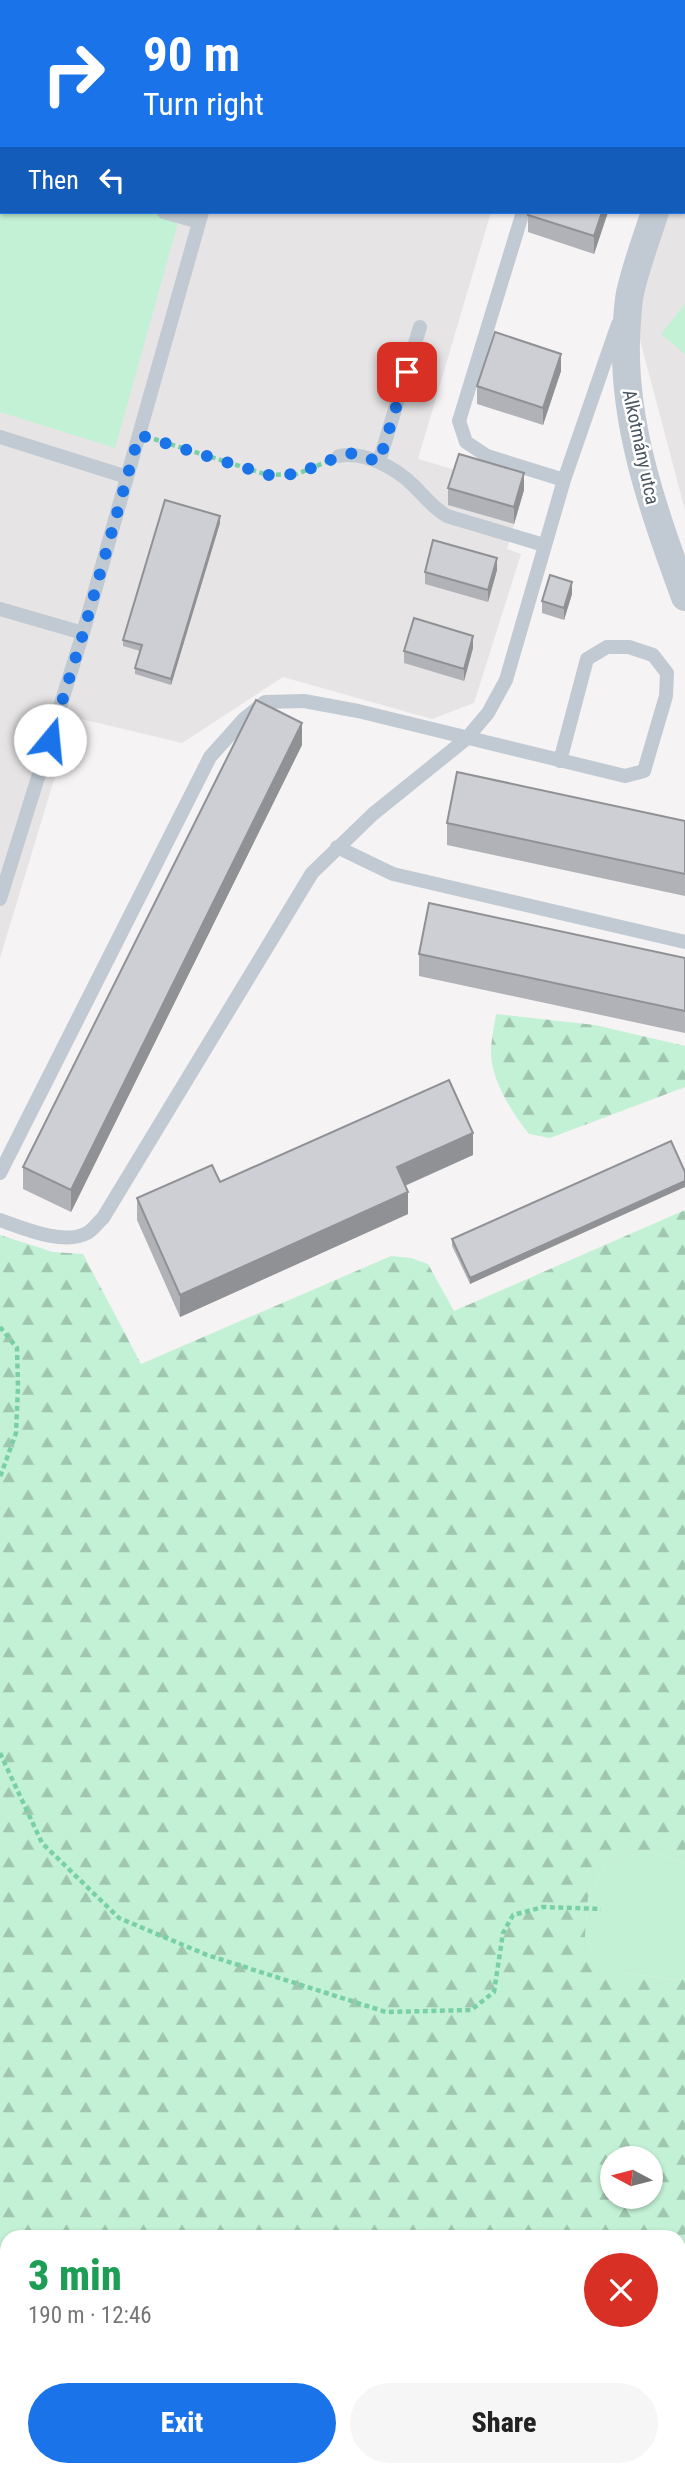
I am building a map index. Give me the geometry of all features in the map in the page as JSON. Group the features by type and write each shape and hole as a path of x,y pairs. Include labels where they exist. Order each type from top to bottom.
{"street":[{"name":"Alkotmány utca","path":"654,214 630,290 626,338 627,380 632,421 648,489 685,597"}],"lane":[{"path":"0,899 83,634 200,217 178,214"},
{"path":"522,214 459,421 466,442 487,456 564,480"},
{"path":"0,1220 42,1234 68,1237 87,1233 103,1218 312,873 373,814 466,739 488,713 506,680 564,480 630,290"},
{"path":"379,462 420,327"},
{"path":"0,437 127,477"},
{"path":"340,456 354,453 379,462 413,484 436,510 447,516 544,545"},
{"path":"0,609 83,634"},
{"path":"0,1173 211,757 244,719 265,702 304,701 358,711 466,739 560,761 625,776 644,771 666,696 667,673 653,654 629,647 607,647 587,659 560,761"},
{"path":"337,847 393,874 685,942"}],"path":[{"path":"139,435 268,475 297,474 340,456"},
{"path":"0,1327 17,1348 18,1387 16,1433 0,1477"},
{"path":"0,1753 42,1843 118,1918 207,1955 386,2012 471,2010 494,1992 503,1933 513,1915 543,1907 601,1909"}],"shaded area":[{"path":"0,214 490,214 418,459 524,490 507,549 521,554 474,703 432,719 283,677 182,743 73,717 0,958"},
{"path":"665,214 685,214 685,510 632,310"}],"green space":[{"path":"0,214 180,214 115,448 0,412"},
{"path":"685,304 685,354 661,334"},
{"path":"496,1014 595,1025 685,1046 685,1087 550,1138 529,1134 510,1107 495,1074 491,1053"},
{"path":"685,1210 685,1863 645,1851 606,1863 588,1897 585,1937 592,1950 617,1972 678,1980 685,1976 685,2230 0,2230 0,1235 53,1252 83,1254 141,1364 391,1256 411,1258 428,1264 454,1311"},
{"path":"645,1851 685,1863 685,1976 678,1980 617,1972 592,1950 585,1937 588,1897 606,1863"}],"building":[{"path":"528,214 601,214 594,236"},
{"path":"495,332 561,354 543,408 477,386"},
{"path":"459,454 524,473 514,507 448,488"},
{"path":"165,500 220,516 171,679 135,668 142,645 123,640"},
{"path":"433,540 497,558 488,590 425,572"},
{"path":"550,575 572,582 564,608 542,601"},
{"path":"414,618 473,636 464,669 404,651"},
{"path":"256,700 302,723 71,1190 23,1167"},
{"path":"457,772 685,821 685,874 447,823"},
{"path":"429,903 685,958 685,1011 419,954"},
{"path":"449,1080 473,1133 397,1167 408,1192 180,1295 137,1198 212,1165 220,1182"},
{"path":"671,1141 685,1172 685,1181 470,1278 452,1239"}],"route":[{"path":"50,740 139,435 268,475 297,474 354,453 379,462 407,372"}]}
